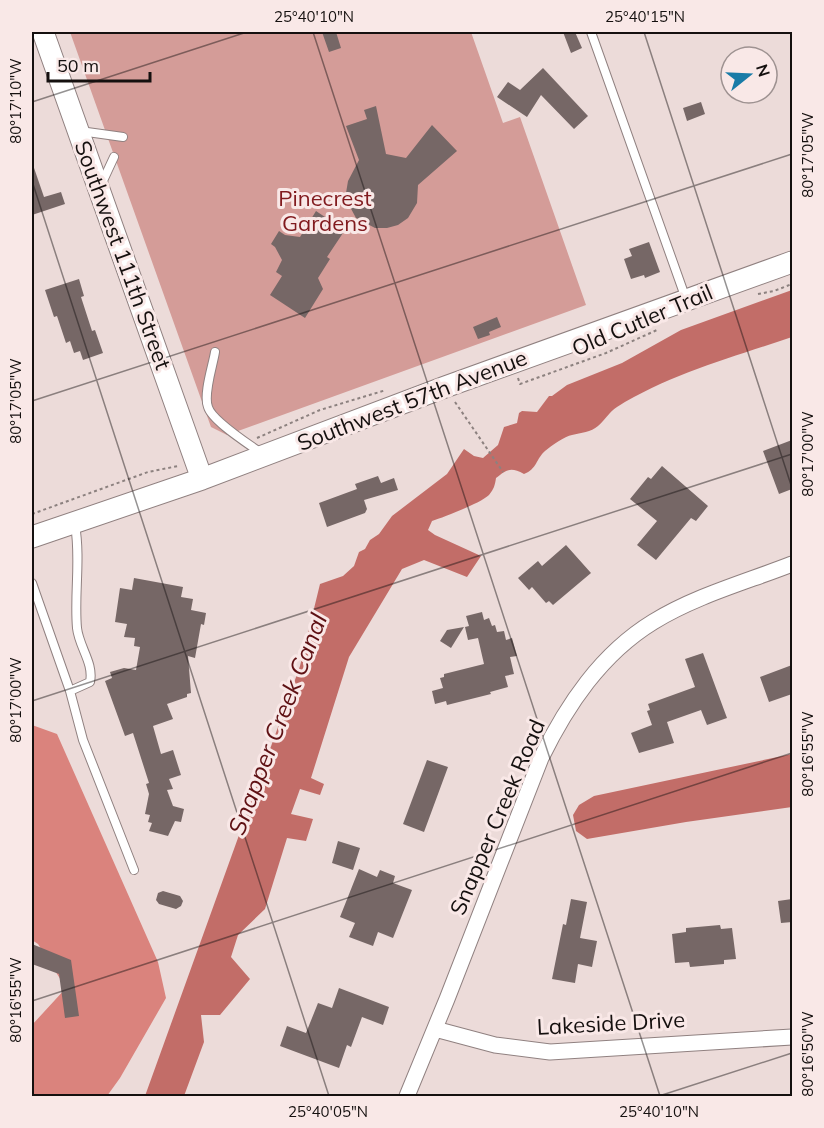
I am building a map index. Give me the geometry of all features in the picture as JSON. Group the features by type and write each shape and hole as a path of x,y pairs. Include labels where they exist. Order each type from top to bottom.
{"main road":[{"name":"Southwest 111th Street","path":"43,32 202,479"},
{"name":"Southwest 57th Avenue","path":"32,537 202,479 261,447 445,387 792,262"}],"street":[{"name":"Snapper Creek Road","path":"406,1096 435,1029 541,758 558,724 583,686 623,645 653,622 700,599 792,564"},
{"name":"Lakeside Drive","path":"435,1029 495,1045 550,1052 792,1037"}],"lane":[{"path":"591,32 686,300"},
{"path":"78,130 123,137"},
{"path":"99,189 114,157"},
{"path":"215,351 207,393 208,408 223,425 261,447"},
{"path":"70,691 90,682 91,679 90,668 78,630 77,540 74,523"},
{"path":"32,583 70,691 83,740 135,870"}],"path":[{"path":"756,294 774,291 792,284"},
{"name":"Old Cutler Trail","path":"518,377 520,384 606,354 665,326"},
{"path":"445,387 503,472"},
{"path":"261,447 320,410 392,388"},
{"path":"32,514 148,472 180,465"}],"green space":[{"name":"Pinecrest Gardens","path":"70,32 471,32 503,123 520,117 586,305 227,435 211,427"}],"shaded area":[{"path":"792,290 792,337 703,367 637,395 614,409 595,428 569,436 554,444 542,454 528,472 524,474 516,470 506,471 496,478 492,491 485,498 462,510 432,521 428,530 435,535 481,556 467,577 424,560 402,569 349,657 311,778 324,784 320,795 300,789 291,814 313,819 306,841 287,838 265,909 238,935 231,957 250,979 220,1015 201,1015 204,1042 184,1096 145,1096 300,666 320,584 343,576 354,566 359,552 379,534 392,516 447,474 464,449 474,456 483,458 498,445 504,427 517,423 519,413 522,411 537,412 549,396 567,385 622,363 681,330"},
{"path":"32,725 57,734 158,962 166,998 120,1078 107,1096 32,1096 32,1025 66,988 38,944 32,940"},
{"path":"792,754 792,807 587,839 576,831 573,815 579,805 594,796"}],"building":[{"path":"322,32 336,32 341,48 329,52"},
{"path":"563,32 575,32 582,48 571,53"},
{"path":"543,68 588,116 574,129 541,95 527,117 497,97 508,82 520,90"},
{"path":"701,102 705,114 687,121 683,108"},
{"path":"376,106 386,154 406,158 432,125 457,151 418,185 417,203 408,218 398,225 387,228 375,228 356,218 346,193 348,181 359,160 346,126 367,119 364,110"},
{"path":"32,165 44,197 61,192 65,204 32,215"},
{"path":"316,211 325,217 331,216 333,222 345,230 327,257 330,259 318,278 323,289 305,318 270,295 282,276 276,272 282,260 271,244 279,231 285,235 300,237"},
{"path":"649,242 660,272 645,278 644,275 631,279 624,259 632,256 629,249"},
{"path":"79,279 84,296 81,297 92,331 95,330 103,353 83,360 80,351 74,353 70,341 66,343 45,290"},
{"path":"497,317 501,327 489,332 490,335 478,339 473,327"},
{"path":"792,440 792,489 779,494 763,451"},
{"path":"662,466 708,506 696,521 691,518 656,560 637,545 657,521 630,499 648,477 651,479"},
{"path":"378,476 381,483 394,478 398,490 364,500 367,509 365,513 327,527 319,503 357,489 355,484"},
{"path":"566,545 591,573 553,605 549,601 546,603 532,587 529,590 518,578 538,561 542,566"},
{"path":"134,578 183,587 181,597 193,599 191,610 206,613 204,625 201,624 195,658 188,656 191,693 187,694 187,697 167,704 173,719 153,726 161,754 173,750 181,775 169,779 173,789 167,790 173,806 184,809 181,822 175,821 168,836 149,831 152,823 148,822 150,815 145,814 149,794 146,784 149,783 133,733 125,736 105,681 112,678 110,672 124,668 136,670 140,647 134,646 135,638 124,637 127,624 115,622 120,588 132,590"},
{"path":"482,612 484,620 489,618 497,632 504,631 506,640 512,638 517,656 510,657 514,674 505,676 508,687 490,692 491,694 447,705 446,701 435,704 432,691 443,688 440,678 444,677 444,674 484,664 478,638 468,640 465,627 469,626 466,616"},
{"path":"464,627 451,648 440,641 447,630"},
{"path":"703,653 727,718 707,725 701,710 667,722 674,743 639,753 631,733 652,725 647,711 650,710 648,704 695,687 685,659"},
{"path":"792,665 792,694 769,702 760,677"},
{"path":"427,760 448,767 424,832 403,824"},
{"path":"338,841 360,848 353,870 332,863"},
{"path":"359,869 377,877 380,870 395,876 393,883 412,890 393,938 378,932 373,946 349,937 355,923 340,917"},
{"path":"163,891 180,896 183,901 181,906 176,909 159,904 156,900 158,893"},
{"path":"571,899 587,902 580,938 597,941 592,967 578,964 575,983 552,979 563,924 566,925"},
{"path":"792,899 792,922 781,923 778,901"},
{"path":"720,925 721,929 732,928 736,959 724,960 724,964 690,967 689,962 675,963 672,934 686,932 686,928"},
{"path":"32,944 71,960 79,1016 65,1018 59,974 32,964"},
{"path":"339,988 389,1007 383,1025 362,1017 351,1047 347,1045 339,1068 280,1046 287,1026 306,1033 318,1003 332,1008"}],"water label":[{"name":"Snapper Creek Canal","path":"277,724"}]}
